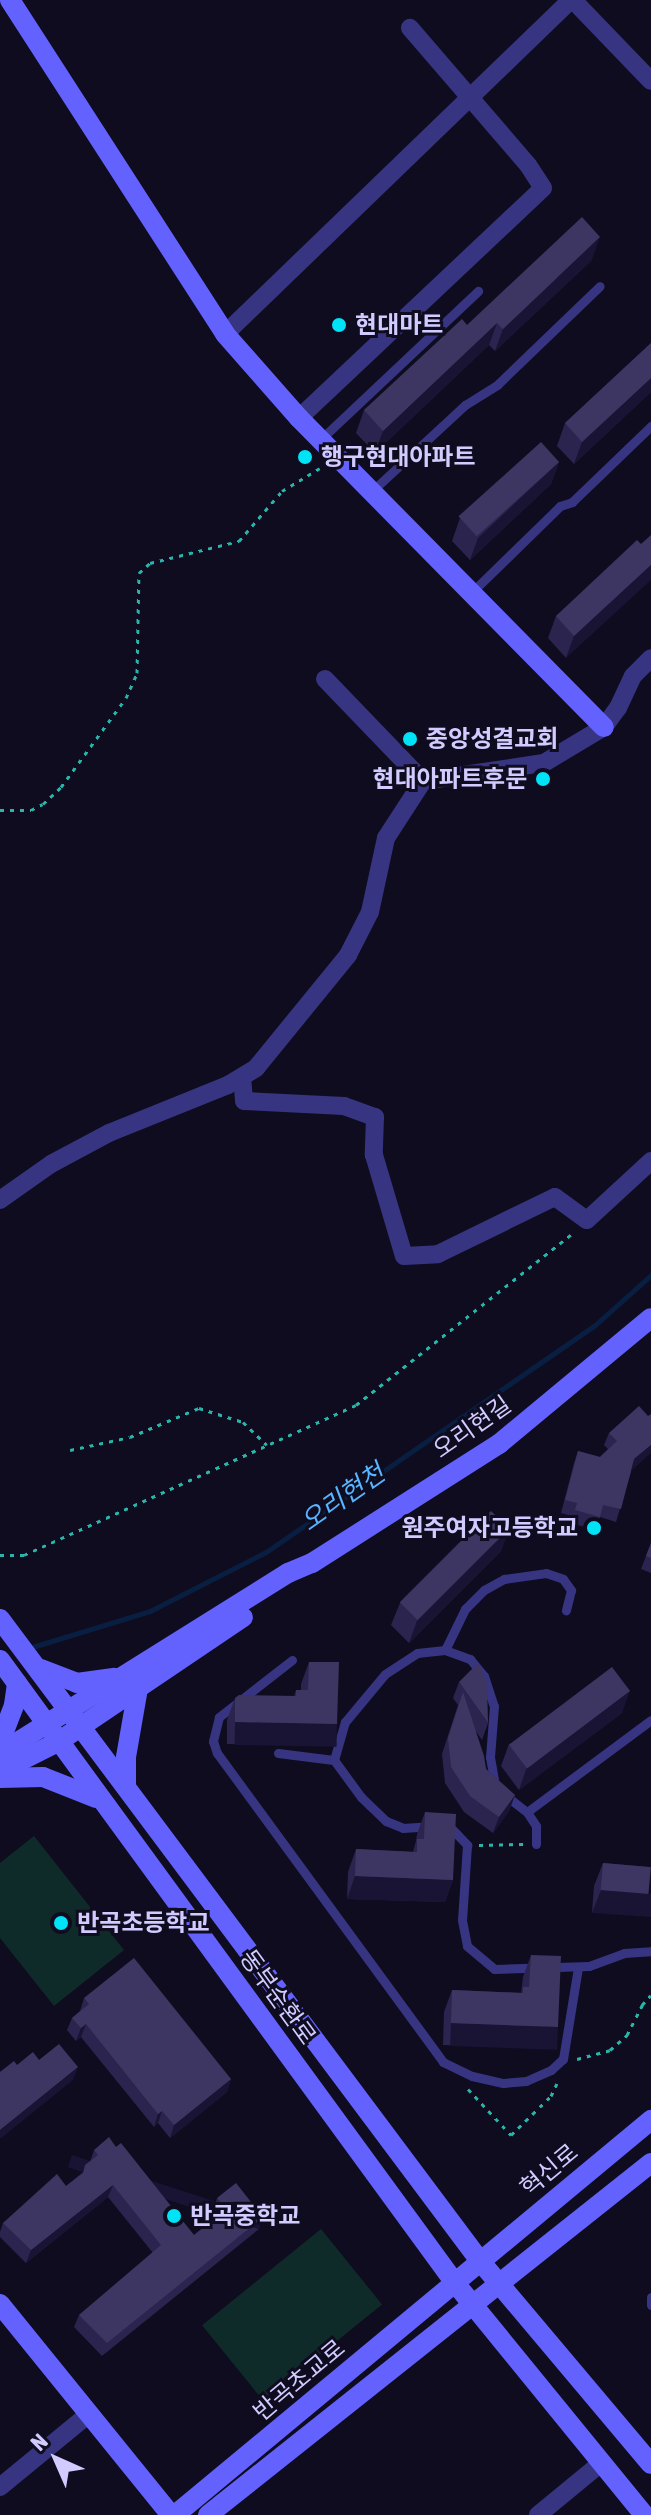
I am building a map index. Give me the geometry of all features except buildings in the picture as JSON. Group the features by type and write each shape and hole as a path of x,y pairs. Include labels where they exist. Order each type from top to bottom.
{"street":[{"path":"10,0 225,334 299,418 604,727"},
{"path":"225,334 572,0 651,81"},
{"path":"299,418 543,188 528,165 410,28"},
{"path":"0,1200 51,1164 109,1133 242,1077 256,1068 348,955 370,912 386,838 423,781 544,763 604,727 618,708 633,676 651,658"},
{"path":"325,679 423,781"},
{"path":"242,1077 244,1101 344,1106 375,1117 374,1155 404,1256 438,1254 555,1197 587,1220 651,1161"},
{"name":"오리현길","path":"52,1734 130,1682 297,1580 312,1563 499,1444 651,1318"},
{"name":"동부순환로","path":"0,1619 499,2284"},
{"name":"동부순환로","path":"0,1660 473,2306"},
{"path":"38,1668 61,1680 77,1683 130,1682 126,1785"},
{"path":"0,1742 14,1705 17,1683"},
{"path":"0,1753 52,1734"},
{"path":"0,1771 52,1734"},
{"path":"0,1778 43,1777 79,1788 103,1802"},
{"name":"혁신로","path":"455,2283 651,2120"},
{"path":"651,2163 499,2284 651,2464"},
{"name":"반곡초교로","path":"173,2515 455,2283"},
{"name":"반곡초교로","path":"208,2515 499,2284"},
{"path":"0,2304 173,2515"},
{"path":"473,2306 644,2515"},
{"path":"0,2487 89,2414"},
{"path":"538,2515 601,2463"}],"lane":[{"path":"372,491 465,405 498,384 600,286"},
{"path":"321,439 478,291"},
{"path":"472,592 560,506 572,502 651,426"},
{"path":"445,1650 465,1609 484,1590 504,1579 546,1573 563,1579 571,1590 566,1610"},
{"path":"334,1760 345,1722 385,1674 417,1653 445,1650 470,1659 484,1676 494,1706 490,1757 493,1782 527,1812 536,1826 536,1844"},
{"path":"292,1660 219,1717 213,1741 217,1753 443,2062 472,2076 503,2083 526,2081 559,2063 563,2059 578,1967"},
{"path":"527,1812 651,1720"},
{"path":"278,1753 334,1760 361,1797 386,1821 403,1828 428,1826 441,1819 467,1845 462,1920 467,1946 494,1969 589,1966 624,1953 651,1951"},
{"path":"651,2297 651,2305"}],"path":[{"path":"0,810 31,810 43,804 61,787 126,698 137,673 139,573 150,563 239,541 282,491 338,457"},
{"path":"0,1555 24,1555 356,1405 587,1220"},
{"path":"70,1450 130,1437 199,1408 243,1422 267,1445"},
{"path":"467,1845 536,1844"},
{"path":"472,2076 468,2090 511,2135 551,2096 561,2075 559,2063 610,2050 627,2035 642,2005 651,1995"}],"green space":[{"path":"34,1836 124,1950 54,2006 0,1938 0,1863"},
{"path":"321,2229 382,2304 263,2401 202,2325"}],"waterway":[{"name":"오리현천","path":"29,1648 150,1611 266,1552 595,1325 651,1275"}],"place":[{"name":"현대마트","path":"339,325"},
{"name":"행구현대아파트","path":"305,457"},
{"name":"중앙성결교회","path":"410,739"},
{"name":"현대아파트후문","path":"543,779"},
{"name":"원주여자고등학교","path":"594,1528"},
{"name":"반곡초등학교","path":"61,1923"},
{"name":"반곡중학교","path":"174,2216"}]}
